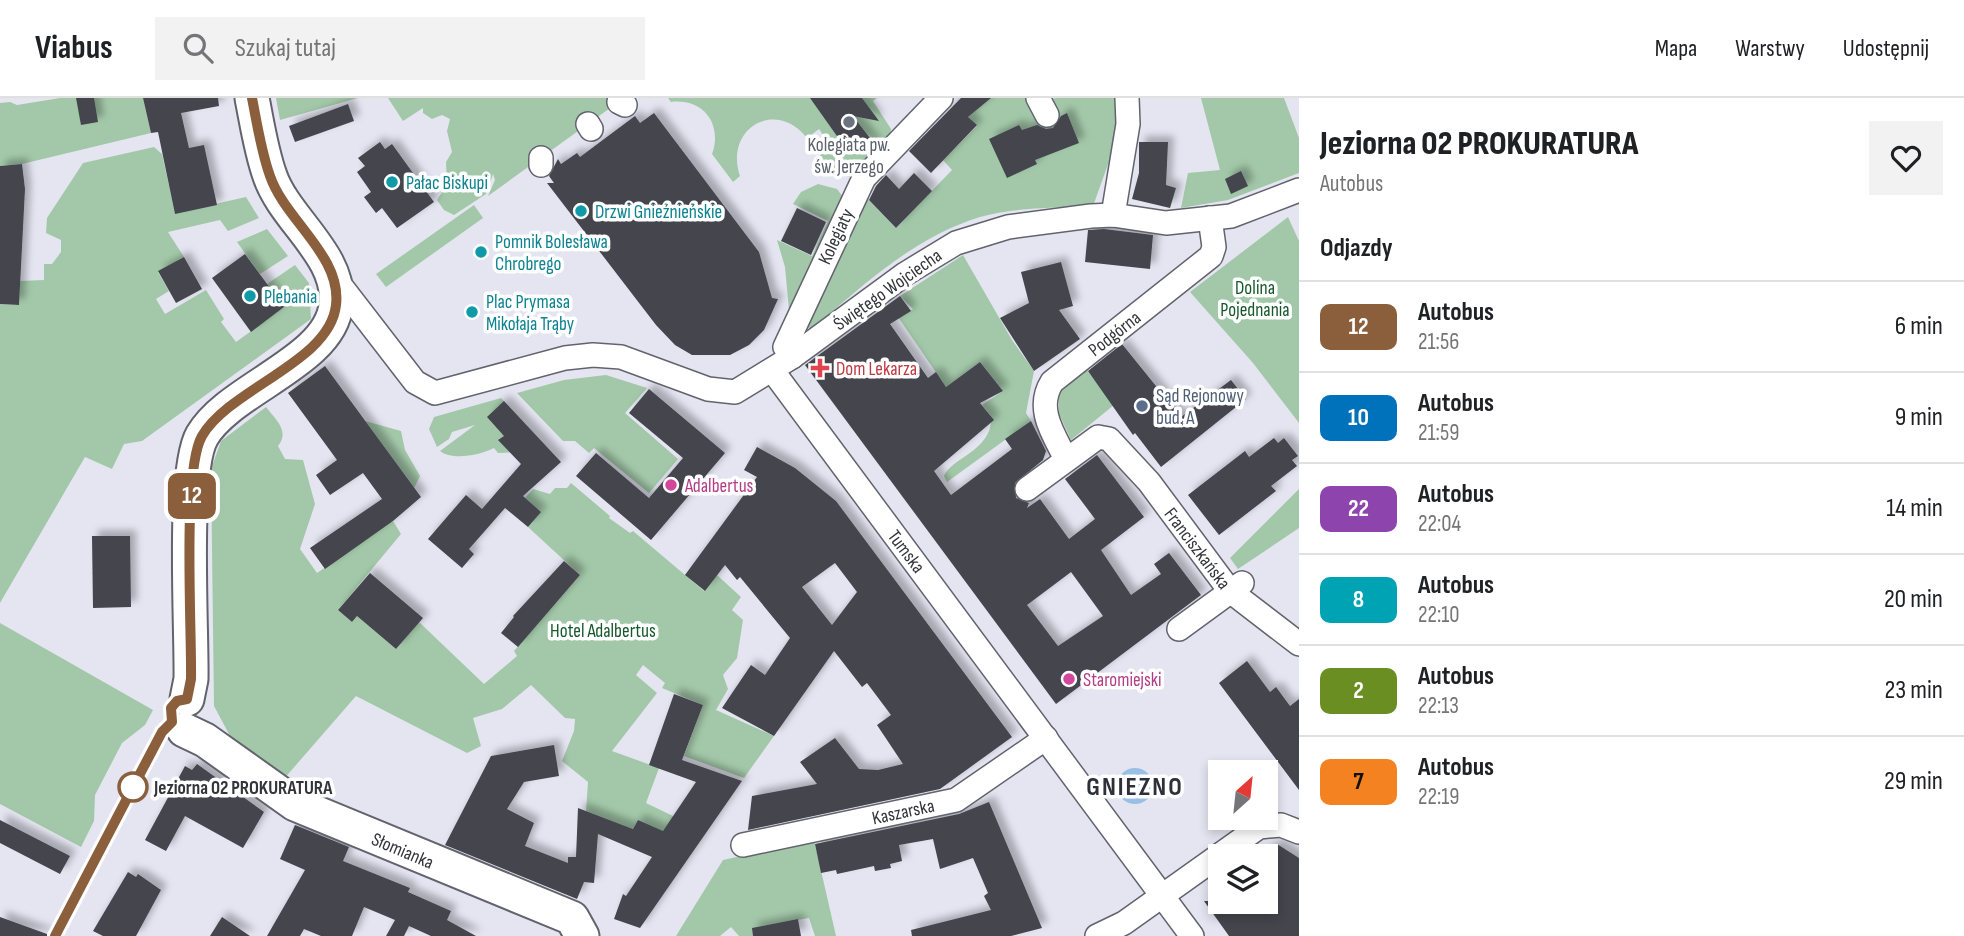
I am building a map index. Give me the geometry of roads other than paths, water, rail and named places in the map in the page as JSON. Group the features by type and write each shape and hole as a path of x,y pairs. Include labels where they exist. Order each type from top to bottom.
{"street":[{"path":"252,98 270,176 286,207 334,277"},
{"name":"Kolegiaty","path":"792,357 785,347 864,177 941,98"},
{"path":"1113,215 1128,124 1127,98"},
{"name":"Świętego Wojciecha","path":"334,277 415,382 435,393 565,358 593,355 621,357 708,389 735,392 792,357 905,274 956,243 1008,227 1113,215 1166,223 1210,218 1251,211 1299,190"},
{"name":"Podgórna","path":"1066,459 1045,416 1046,391 1052,382 1210,256 1214,247 1210,218"},
{"name":"Słomianka","path":"334,277 336,306 323,334 309,349 225,410 198,445 192,480 190,716 226,755 295,804 572,918 582,936"},
{"name":"Tumska","path":"772,370 1192,936"},
{"name":"Franciszkańska","path":"1066,459 1098,437 1109,439 1149,482 1236,587 1299,644"},
{"path":"1027,489 1066,459"},
{"path":"1179,629 1236,587"},
{"name":"Kaszarska","path":"743,845 956,800 1044,735"},
{"path":"1097,936 1124,923 1259,827 1281,825 1297,830"}],"water":[{"path":"1135,768 1148,773 1153,786 1148,799 1135,804 1122,799 1117,786 1122,773"}],"place":[{"name":"Kolegiata pw. św. Jerzego","path":"849,122"},
{"name":"Pałac Biskupi","path":"392,182"},
{"name":"Drzwi Gnieźnieńskie","path":"581,211"},
{"name":"Pomnik Bolesława Chrobrego","path":"481,252"},
{"name":"Plebania","path":"250,296"},
{"name":"Plac Prymasa Mikołaja Trąby","path":"472,312"},
{"name":"Dom Lekarza","path":"820,368"},
{"name":"Sąd Rejonowy bud. A","path":"1142,406"},
{"name":"Adalbertus","path":"671,485"},
{"name":"Staromiejski","path":"1069,679"},
{"name":"Jeziorna 02 PROKURATURA","path":"133,787"}],"district":[{"name":"GNIEZNO","path":"1135,786"}],"park label":[{"name":"Dolina Pojednania","path":"1255,298"},
{"name":"Hotel Adalbertus","path":"603,630"}]}
